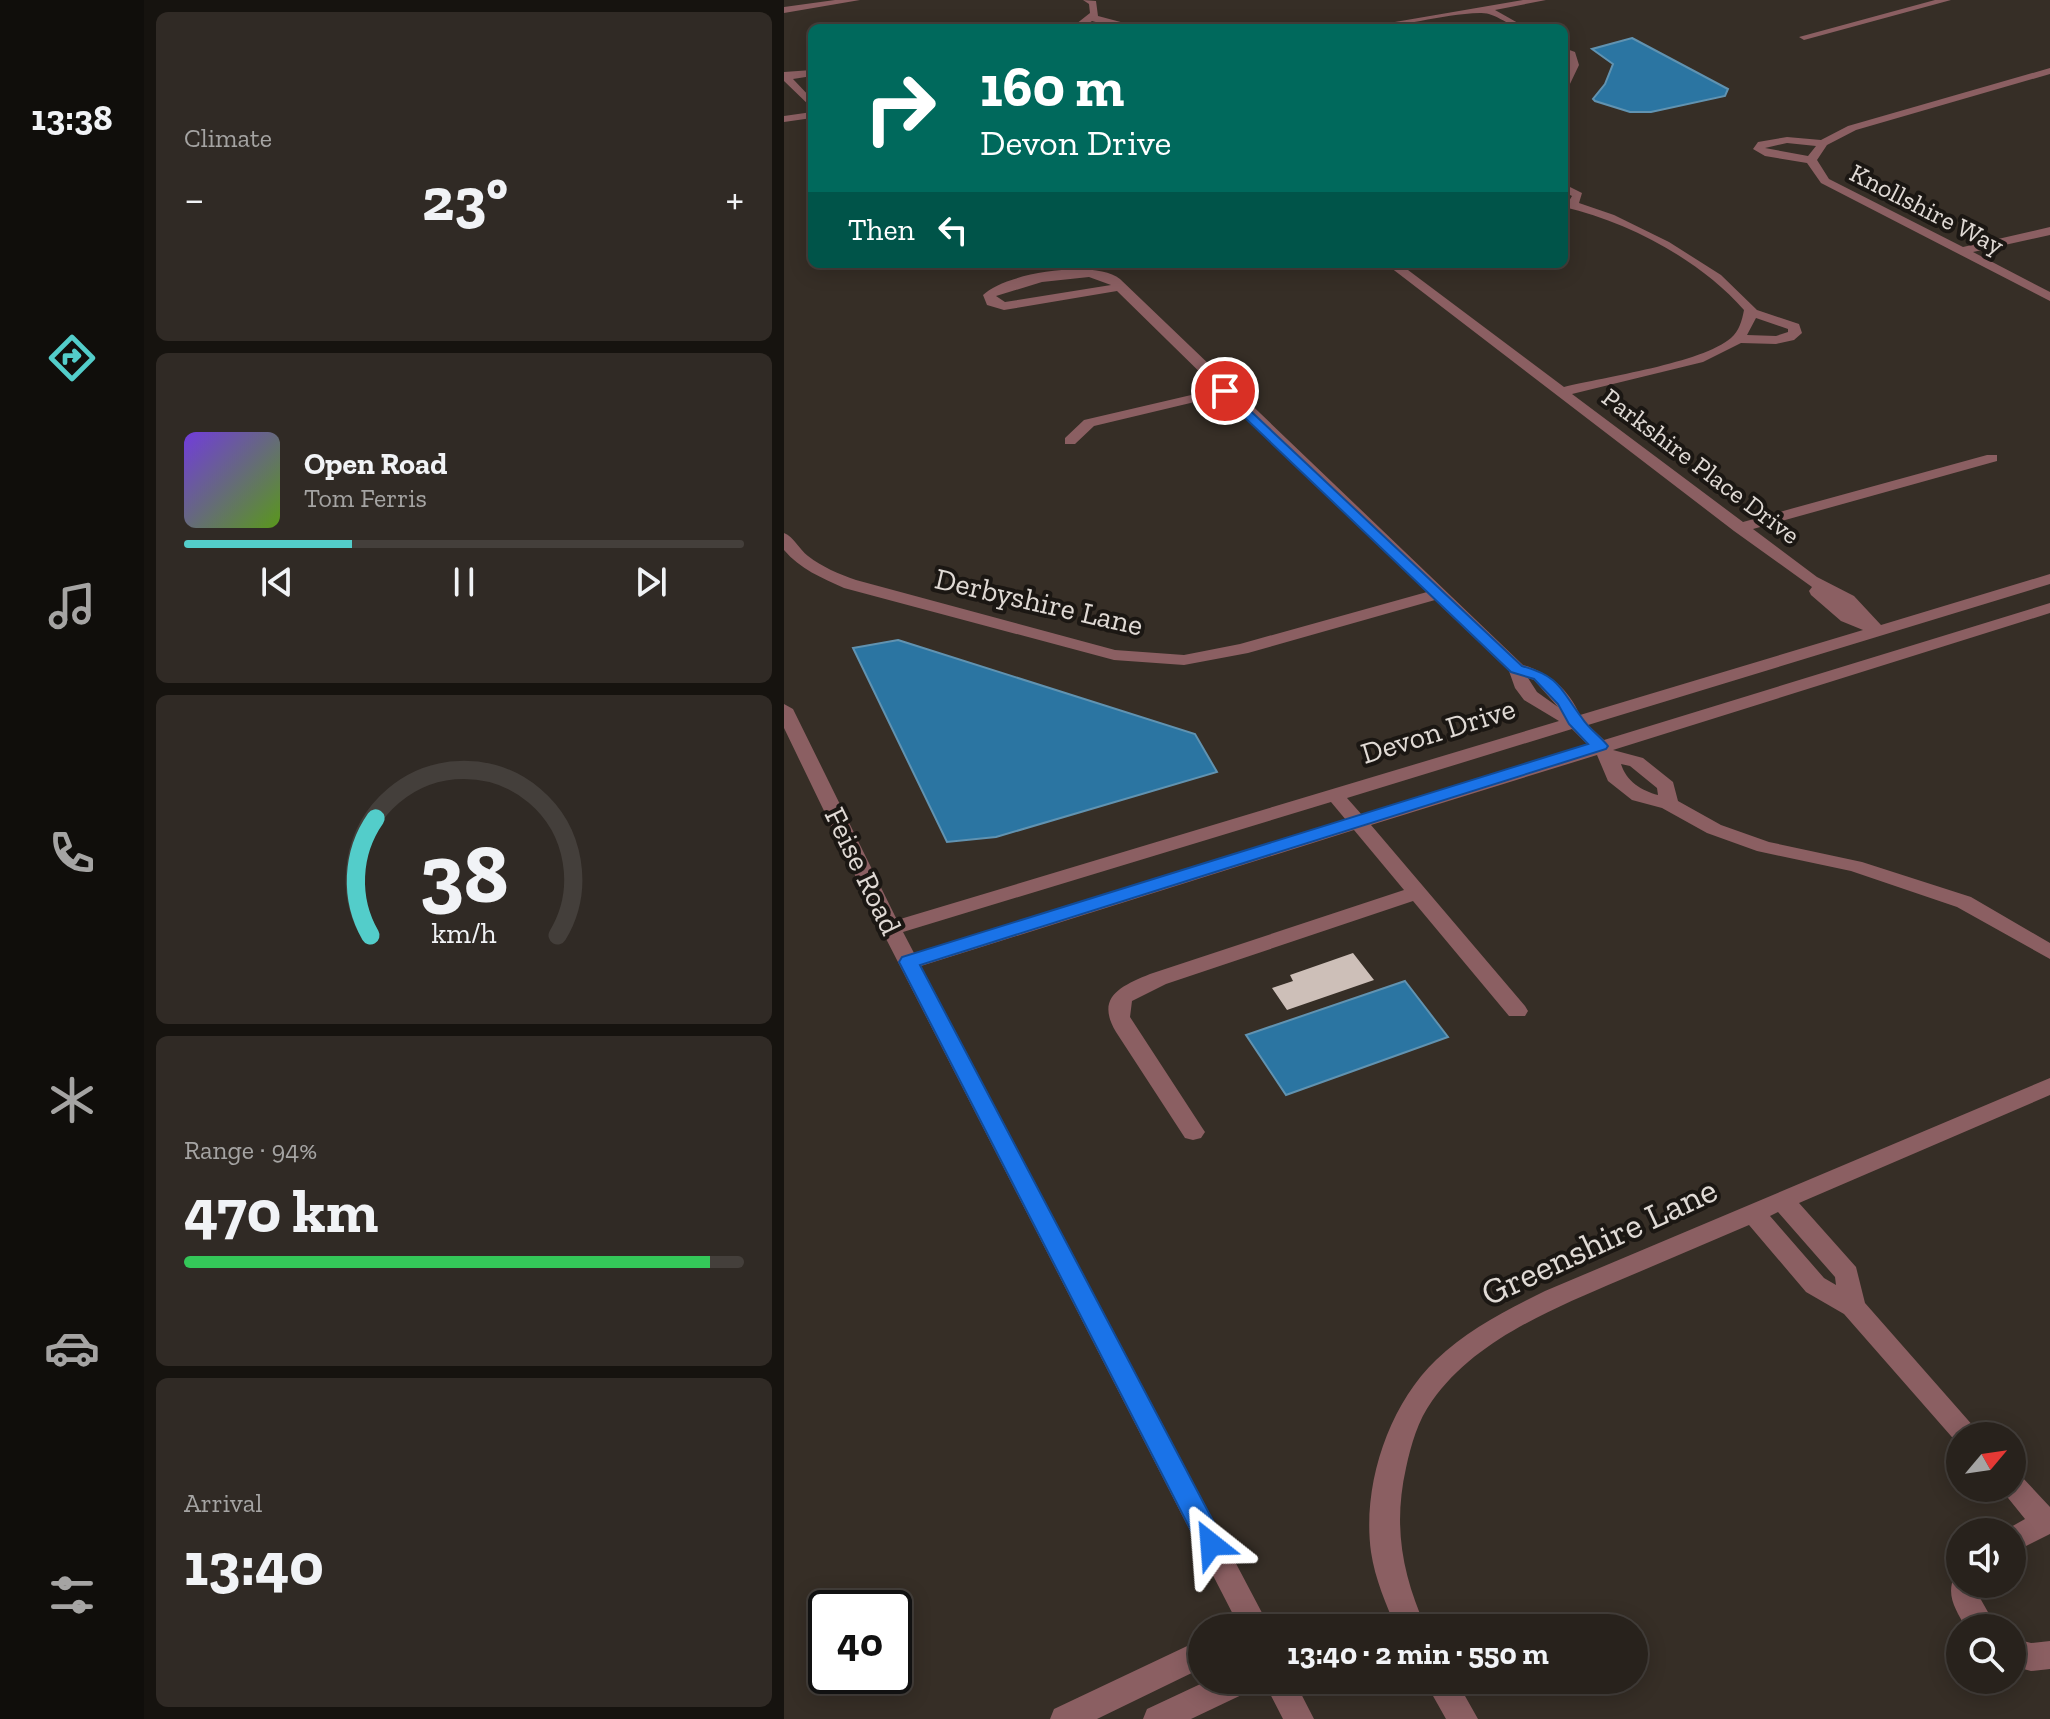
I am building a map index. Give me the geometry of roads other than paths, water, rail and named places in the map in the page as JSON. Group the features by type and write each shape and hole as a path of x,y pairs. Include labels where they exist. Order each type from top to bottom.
{"street":[{"path":"784,10 855,0"},
{"path":"1082,24 1092,18 1096,9 1088,0"},
{"path":"1390,24 1541,0"},
{"path":"1804,37 1946,0"},
{"path":"1485,9 1514,24"},
{"path":"1092,18 1122,24"},
{"path":"1568,53 1574,65 1568,78"},
{"name":"Knollshire Way","path":"2050,71 1852,128 1823,143 1811,160 1825,181 2050,297"},
{"path":"785,76 808,73"},
{"path":"785,76 808,101"},
{"path":"784,119 808,116"},
{"path":"1811,160 1769,154 1759,149 1762,144 1773,141 1823,143"},
{"path":"1568,189 1578,195 1568,203"},
{"path":"1568,203 1624,221 1735,290 1751,312 1740,339"},
{"path":"1962,251 2050,231"},
{"name":"Parkshire Place Drive","path":"1397,268 1811,581 1821,596 1847,617 1876,630 1906,652"},
{"path":"1120,287 1004,306 992,302 989,295 1002,287 1087,272 1113,278 1225,391 1517,669 1519,683 1540,706 1574,721 1604,751 1615,777 1639,796 1669,804 1714,829 1764,847 1855,866 1964,902 2050,952"},
{"name":"Parkshire Place Drive","path":"1561,392 1698,359 1717,353 1740,339 1774,341 1789,338 1795,333 1794,327 1787,322 1751,312"},
{"path":"1070,441 1089,423 1225,391"},
{"path":"1740,528 1992,458"},
{"name":"Derbyshire Lane","path":"784,538 793,554 818,571 850,584 1114,655 1184,660 1242,649 1437,594"},
{"name":"Devon Drive","path":"891,929 2050,579"},
{"name":"Devon Drive","path":"909,962 1357,822 1604,751 2050,608"},
{"name":"Feise Road","path":"784,709 891,929 1247,1614"},
{"path":"1334,794 1517,1011"},
{"path":"1193,1132 1119,1017 1122,998 1131,990 1158,979 1417,893"},
{"name":"Greenshire Lane","path":"1405,1614 1385,1546 1387,1484 1406,1426 1430,1382 1470,1345 1505,1322 2050,1086"},
{"path":"1782,1200 1847,1274 1853,1307"},
{"path":"1753,1213 1815,1285 1853,1307 1956,1422"},
{"path":"2026,1499 2048,1521 2026,1533"},
{"path":"2026,1656 2050,1655"},
{"path":"1065,1719 1188,1660"},
{"path":"1158,1719 1211,1694"},
{"path":"1286,1694 1299,1719"},
{"path":"1448,1694 1463,1719"}],"water":[{"path":"1632,38 1728,89 1725,96 1651,112 1630,112 1595,101 1593,99 1605,84 1613,64 1592,49"},
{"path":"898,640 1195,734 1217,772 996,837 947,842 853,648"},
{"path":"1405,981 1448,1037 1286,1095 1246,1035"}]}
